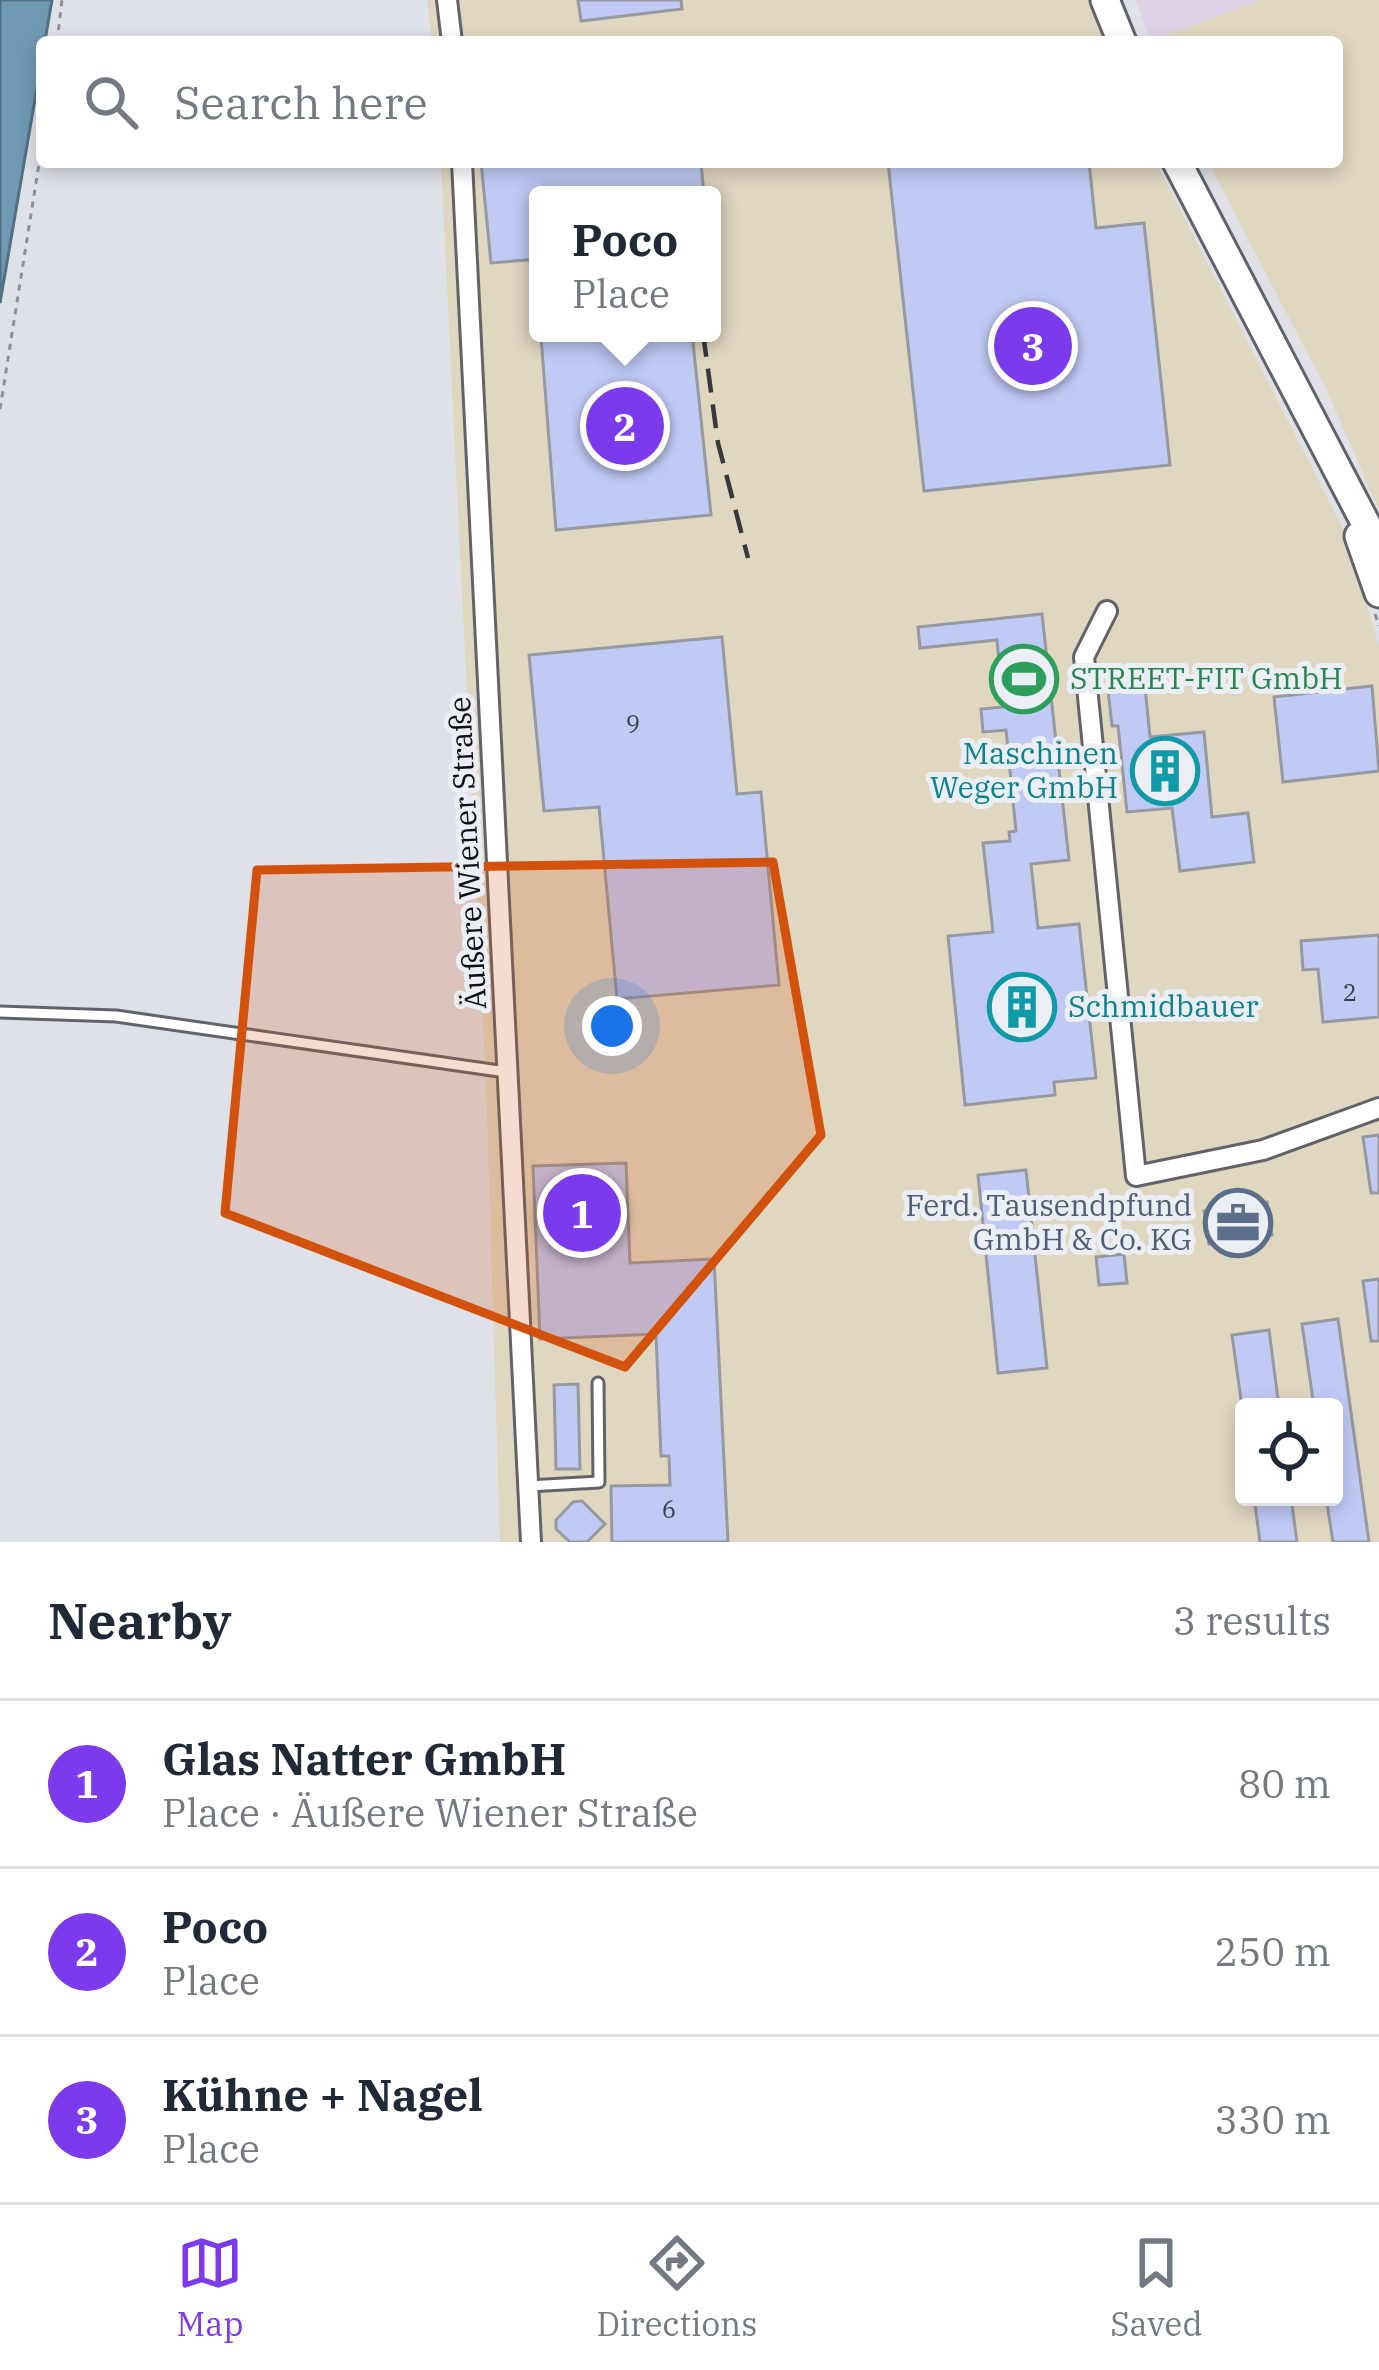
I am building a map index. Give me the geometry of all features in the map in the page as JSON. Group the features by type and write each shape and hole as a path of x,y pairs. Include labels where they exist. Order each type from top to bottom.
{"main road":[{"path":"1101,3 1119,36"},
{"path":"1180,168 1379,549"},
{"path":"1320,437 1379,593"}],"street":[{"path":"447,0 451,36"},
{"name":"Äußere Wiener Straße","path":"462,168 531,1542"},
{"path":"1107,611 1084,657 1136,1176 1263,1150 1379,1108"}],"lane":[{"path":"0,1012 116,1016 509,1073"},
{"path":"529,1486 599,1483 598,1383"}],"path":[{"path":"58,36 62,0"},
{"path":"0,409 38,168"}],"highlighted area":[{"path":"773,862 821,1135 625,1367 225,1213 257,870"}],"shaded area":[{"path":"427,0 1090,0 1104,36 431,36"},
{"path":"1136,0 1260,0 1164,36 1149,36"},
{"path":"1260,0 1379,0 1379,510 1326,389 1211,168 1343,168 1343,36 1164,36"},
{"path":"441,168 1159,168 1344,530 1379,645 1379,1542 500,1542 486,1084"}],"water":[{"path":"0,0 52,0 46,36 36,36 36,93 0,303"}],"building":[{"path":"578,0 681,0 682,9 581,21"},
{"path":"482,168 702,168 703,186 529,186 529,260 491,263"},
{"path":"889,168 1090,168 1096,228 1144,223 1170,465 924,491"},
{"path":"541,342 693,342 711,515 556,530"},
{"name":"Schmidbauer","path":"1042,614 1069,860 1031,864 1038,928 1079,924 1096,1078 1054,1082 1055,1095 965,1105 948,936 993,932 983,843 1010,841 1009,832 1016,831 1006,730 983,732 981,709 1003,707 997,640 920,648 918,627"},
{"path":"722,637 737,794 761,792 779,985 617,999 599,807 544,811 529,655"},
{"path":"1372,686 1379,771 1283,782 1274,697"},
{"name":"Maschinen Weger GmbH","path":"1145,687 1150,737 1204,732 1212,817 1248,813 1254,862 1180,871 1172,808 1127,812 1118,726 1112,726 1108,690"},
{"path":"1379,935 1379,1017 1323,1022 1318,969 1303,970 1301,941"},
{"path":"1379,1135 1379,1193 1371,1193 1363,1137"},
{"path":"626,1163 630,1263 714,1259 728,1542 612,1542 611,1486 670,1485 669,1456 661,1456 656,1334 540,1339 533,1166"},
{"path":"1026,1170 1047,1368 998,1373 978,1175"},
{"name":"Ferd. Tausendpfund GmbH & Co. KG","path":"1267,1202 1272,1235 1209,1244 1204,1211"},
{"path":"1124,1254 1127,1283 1099,1285 1096,1257"},
{"path":"1379,1279 1379,1341 1371,1341 1363,1281"},
{"path":"1338,1319 1369,1542 1333,1542 1327,1506 1343,1506 1343,1398 1313,1398 1302,1324"},
{"path":"1269,1330 1278,1398 1241,1398 1232,1335"},
{"path":"578,1384 580,1469 556,1469 554,1385"},
{"path":"582,1501 605,1524 587,1542 570,1542 556,1529 556,1520 573,1502"},
{"path":"1255,1506 1292,1506 1297,1542 1260,1542"}],"railway":[{"path":"704,342 718,443 748,558"}],"place":[{"name":"Kühne + Nagel","path":"1033,346"},
{"name":"Poco","path":"625,426"},
{"name":"STREET-FIT GmbH","path":"1024,679"},
{"name":"Maschinen Weger GmbH","path":"1165,771"},
{"name":"Schmidbauer","path":"1022,1007"},
{"name":"Glas Natter GmbH","path":"582,1213"},
{"name":"Ferd. Tausendpfund GmbH & Co. KG","path":"1238,1223"}]}
